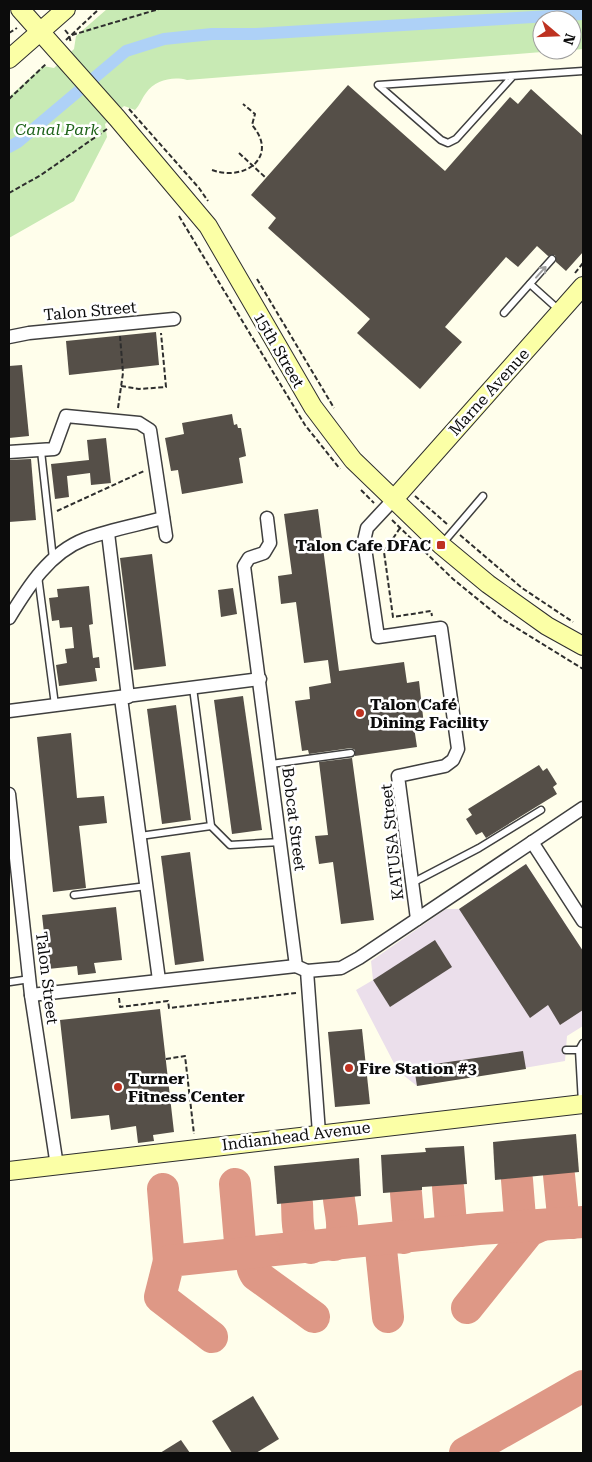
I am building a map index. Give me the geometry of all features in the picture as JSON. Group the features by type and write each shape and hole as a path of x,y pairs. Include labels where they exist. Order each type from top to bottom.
{"street":[{"name":"15th Street","path":"20,9 114,115 208,226 313,408 353,460 442,545 488,584 547,626 583,646"},
{"path":"9,59 66,9"},
{"name":"Marne Avenue","path":"394,499 583,286"},
{"name":"Talon Street","path":"9,337 174,319"},
{"path":"9,452 54,449 66,416 139,423 150,430 166,536"},
{"path":"394,499 367,528 364,541 378,637 434,629"},
{"path":"9,618 38,575 68,547 85,539 163,518"},
{"name":"Bobcat Street","path":"267,518 270,543 264,553 249,558 244,566 281,842 301,969 308,992 319,1134"},
{"path":"108,533 140,836 159,980"},
{"name":"KATUSA Street","path":"417,919 398,776 445,766 453,760 458,749 441,628 434,629"},
{"path":"9,711 125,698 260,679"},
{"name":"Talon Street","path":"9,794 31,995 57,1166"},
{"path":"31,995 159,980 301,969 341,968 583,808"},
{"path":"532,842 583,921"},
{"name":"Indianhead Avenue","path":"9,1171 583,1104"}],"lane":[{"path":"513,76 456,140 448,143 441,140 378,85 583,71"},
{"path":"504,313 552,259"},
{"path":"530,284 561,311"},
{"path":"41,451 53,559"},
{"path":"442,545 484,496"},
{"path":"38,575 55,706"},
{"path":"193,688 211,826 230,845 281,842"},
{"path":"271,764 351,753"},
{"path":"412,883 479,848 541,810"},
{"path":"140,836 211,826"},
{"path":"74,894 147,886"},
{"path":"10,982 30,979"},
{"path":"583,1043 579,1050 583,1104"},
{"path":"566,1050 579,1050"}],"path":[{"path":"99,9 69,35 160,9"},
{"path":"9,99 60,55"},
{"path":"212,170 233,174 245,172 258,159 262,145 258,132 252,125 255,114 243,104"},
{"path":"239,153 266,178"},
{"path":"121,386 139,389 166,387 160,321"},
{"path":"116,421 123,373 119,325"},
{"path":"48,515 155,467"},
{"path":"416,498 522,588 577,625"},
{"path":"400,528 384,552 393,616 431,611 434,629"},
{"path":"118,985 120,1007 168,1001 168,1008 308,992"},
{"path":"166,1059 185,1056 196,1148"}],"shaded area":[{"path":"526,864 583,951 583,1026 567,1036 565,1061 417,1086 398,1071 356,990 373,980 371,961 446,909 459,909"}],"green space":[{"name":"Canal Park","path":"107,9 583,9 583,49 582,10 532,10 532,53 187,80 170,79 159,82 150,89 135,110 124,106 105,124 107,137 74,201 9,238 9,97 43,66 54,68 74,49 76,36"}],"building":[{"path":"348,85 445,171 510,97 518,104 531,89 583,136 583,252 566,271 556,262 555,255 548,256 537,246 518,267 506,257 445,327 462,342 420,389 357,333 370,319 268,228 276,218 251,195"},
{"path":"156,332 159,365 69,375 66,341"},
{"path":"22,365 29,436 9,438 9,366"},
{"path":"232,414 234,425 237,424 238,428 241,428 246,456 239,458 243,483 182,494 178,470 171,471 165,438 184,434 182,423"},
{"path":"106,438 111,483 91,485 90,473 67,476 69,497 55,499 51,464 89,460 87,440"},
{"path":"31,459 36,520 9,522 9,460"},
{"name":"Talon Café Dining Facility","path":"318,509 339,671 404,662 407,683 419,681 424,725 414,727 417,747 355,756 355,750 351,748 309,754 308,750 302,751 295,701 310,699 309,687 331,683 328,660 304,663 296,602 281,604 278,576 292,574 284,514"},
{"path":"152,554 166,666 134,670 120,558"},
{"path":"89,586 93,624 89,625 93,658 99,657 100,668 95,668 97,681 59,686 56,665 67,663 65,649 74,648 72,627 60,628 59,620 52,621 49,598 58,597 57,589"},
{"path":"233,588 237,614 221,617 218,590"},
{"path":"243,696 262,830 232,834 214,700"},
{"path":"176,705 191,820 162,824 147,709"},
{"path":"71,733 77,798 104,796 107,823 79,826 86,888 53,892 37,737"},
{"path":"352,758 374,920 341,924 333,862 319,864 315,836 328,835 319,762"},
{"path":"539,765 543,771 547,768 557,784 553,787 557,794 486,838 482,832 476,835 466,819 472,815 468,809"},
{"path":"190,852 204,961 175,965 161,856"},
{"path":"526,864 583,951 583,1010 560,1025 548,1005 530,1018 459,909"},
{"path":"116,907 122,960 94,963 96,973 78,975 77,966 48,969 42,915"},
{"path":"435,940 452,967 390,1007 373,980"},
{"name":"Turner Fitness Center","path":"160,1009 174,1132 153,1135 154,1141 138,1143 136,1126 111,1130 109,1115 71,1119 60,1020"},
{"name":"Fire Station #3","path":"362,1029 370,1104 335,1107 328,1032"},
{"path":"523,1051 526,1069 417,1086 414,1067"},
{"path":"576,1134 579,1172 495,1180 493,1142"},
{"path":"464,1146 467,1184 422,1187 422,1190 383,1193 381,1155 426,1152 425,1148"},
{"path":"359,1158 361,1196 277,1204 274,1166"},
{"path":"253,1396 279,1439 256,1453 232,1453 212,1421"},
{"path":"181,1440 190,1453 160,1453"}],"waterway":[{"path":"9,147 18,142 126,51 164,39 212,34 256,34 583,14"}],"taxiway":[{"path":"559,1175 563,1216 572,1223"},
{"path":"517,1180 520,1218 529,1226"},
{"path":"235,1184 241,1254"},
{"path":"448,1187 451,1224 460,1231"},
{"path":"163,1189 169,1261"},
{"path":"403,1238 409,1229 406,1193"},
{"path":"334,1245 341,1236 342,1230 339,1199"},
{"path":"297,1204 300,1235 306,1245 311,1248"},
{"path":"314,1317 256,1275 253,1261 257,1255 264,1251 479,1229 583,1222"},
{"path":"467,1308 529,1231 542,1225"},
{"path":"370,1241 379,1245 381,1249 388,1317"},
{"path":"212,1337 160,1297 169,1261 264,1251"},
{"path":"465,1453 583,1386"}],"place":[{"name":"Talon Cafe DFAC","path":"441,545"},
{"name":"Talon Café Dining Facility","path":"360,713"},
{"name":"Fire Station #3","path":"349,1068"},
{"name":"Turner Fitness Center","path":"118,1087"}]}
